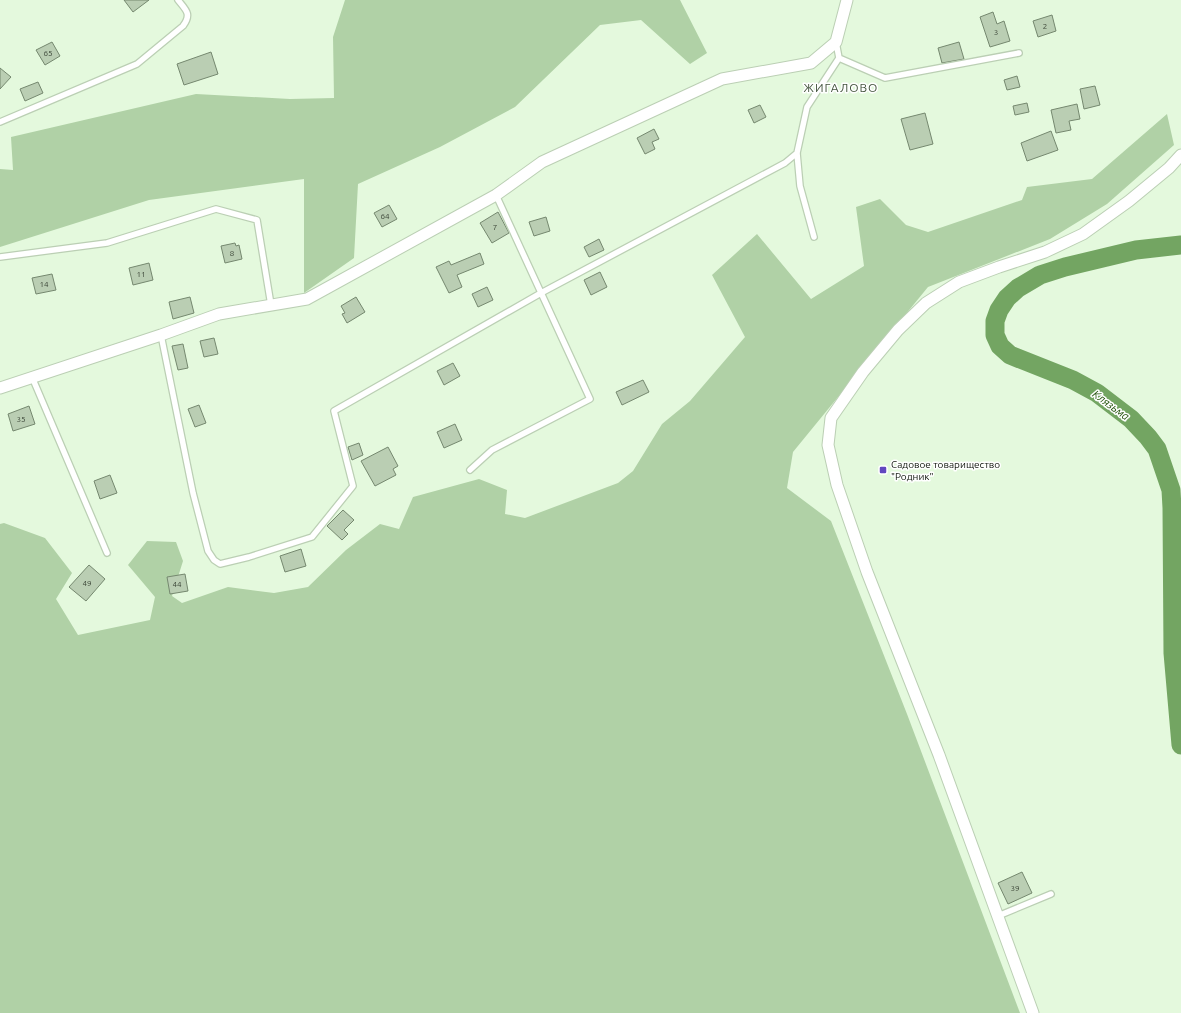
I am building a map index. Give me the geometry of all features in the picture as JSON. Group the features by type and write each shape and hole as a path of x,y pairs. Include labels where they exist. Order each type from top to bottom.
{"street":[{"path":"0,388 161,335 219,314 307,299 496,195 542,162 722,79 811,63 836,42 848,0"},
{"path":"1034,1013 940,755 867,572 837,484 828,445 831,418 863,372 898,330 926,303 959,282 1045,252 1083,234 1129,201 1163,173 1181,154"}],"lane":[{"path":"0,122 137,64 183,26 188,19 187,12 178,0"},
{"path":"814,236 800,186 797,153 807,107 839,58 836,42"},
{"path":"839,58 885,78 1019,53"},
{"path":"161,335 193,493 208,551 214,560 220,564 249,557 312,537 353,486 334,411 541,293 785,164 797,153"},
{"path":"470,470 492,450 590,399 496,195"},
{"path":"0,257 107,243 216,209 257,220 272,305"},
{"path":"32,377 107,553"},
{"path":"998,916 1051,894"}],"green space":[{"path":"345,0 680,0 707,53 690,64 641,20 600,25 515,107 440,147 358,184 354,258 304,293 304,179 149,200 0,247 0,169 13,170 11,137 196,94 290,99 334,98 333,37"},
{"path":"1167,114 1174,145 1107,204 1050,239 928,287 793,452 787,488 831,521 907,714 1020,1013 0,1013 0,524 4,523 45,538 72,573 56,599 78,635 150,620 155,597 128,565 147,541 176,542 183,561 172,596 182,603 228,587 274,593 308,587 346,550 380,524 399,529 413,497 479,479 507,490 505,514 525,518 618,483 633,471 662,424 690,401 745,337 712,275 757,234 811,299 864,266 856,207 880,199 906,225 928,232 1022,200 1027,187 1092,179"}],"building":[{"path":"124,0 149,0 133,12"},
{"path":"993,12 997,24 1004,21 1010,41 990,47 980,17"},
{"path":"1052,15 1056,31 1038,37 1033,21"},
{"path":"52,42 60,56 45,65 36,50"},
{"path":"959,42 964,59 942,63 938,48"},
{"path":"211,52 218,74 184,85 177,64"},
{"path":"0,68 11,77 0,89"},
{"path":"1017,76 1020,87 1007,90 1004,80"},
{"path":"38,82 43,93 25,101 20,89"},
{"path":"1095,86 1100,105 1084,109 1080,89"},
{"path":"1027,103 1029,112 1015,115 1013,106"},
{"path":"1077,104 1080,119 1069,121 1071,130 1056,133 1051,110"},
{"path":"760,105 766,117 754,123 748,110"},
{"path":"925,113 933,144 910,150 901,119"},
{"path":"654,129 659,139 652,142 655,149 645,154 637,138"},
{"path":"1051,131 1058,150 1027,161 1021,143"},
{"path":"389,205 397,219 382,227 374,213"},
{"path":"498,212 509,233 492,243 480,223"},
{"path":"546,217 550,231 534,236 529,222"},
{"path":"599,239 604,250 589,257 584,247"},
{"path":"235,243 236,246 239,245 242,259 225,263 221,246"},
{"path":"480,253 484,264 457,275 462,287 449,293 436,267 449,261 451,265"},
{"path":"149,263 153,280 133,285 129,268"},
{"path":"600,272 607,287 591,295 584,280"},
{"path":"52,274 56,290 36,294 32,278"},
{"path":"487,287 493,300 478,307 472,294"},
{"path":"190,297 194,313 173,319 169,302"},
{"path":"356,297 365,312 347,323 342,314 345,313 341,306"},
{"path":"214,338 218,354 204,357 200,341"},
{"path":"183,344 188,368 178,370 172,346"},
{"path":"453,363 460,376 444,385 437,371"},
{"path":"643,380 649,392 622,405 616,392"},
{"path":"199,405 206,423 195,427 188,409"},
{"path":"29,406 35,424 13,431 8,414"},
{"path":"455,424 462,440 444,448 437,432"},
{"path":"359,443 363,455 352,460 348,447"},
{"path":"388,447 398,466 393,469 396,475 375,486 361,461"},
{"path":"110,475 117,493 100,499 94,481"},
{"path":"343,510 354,520 344,530 348,534 342,540 327,526"},
{"path":"301,549 306,566 285,572 280,556"},
{"path":"89,565 105,579 86,601 69,587"},
{"path":"185,574 188,591 170,594 167,577"},
{"path":"1022,872 1032,893 1008,904 998,883"}],"waterway":[{"name":"Клязьма","path":"1181,245 1136,250 1065,267 1040,275 1018,288 1007,298 999,310 995,321 995,335 1000,346 1010,355 1073,380 1097,393 1131,419 1157,449 1171,490 1173,653 1181,745"}],"place":[{"name":"Садовое товарищество \"Родник\"","path":"883,470"}],"district":[{"name":"ЖИГАЛОВО","path":"841,88"}]}
